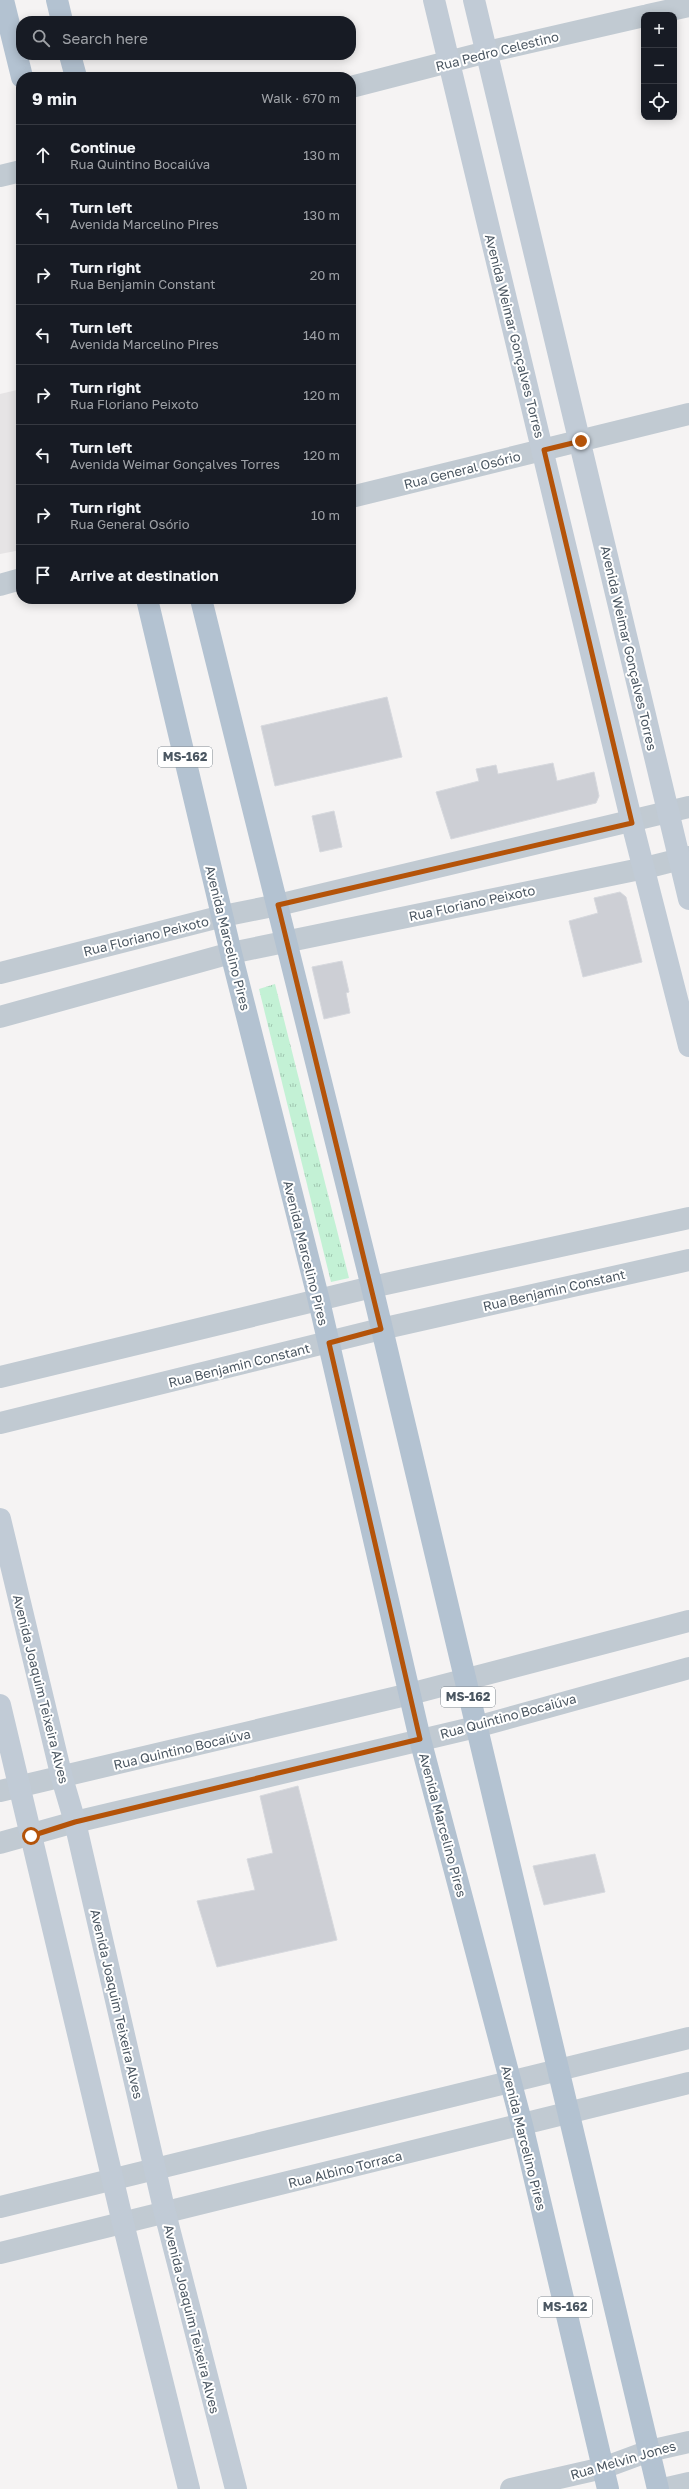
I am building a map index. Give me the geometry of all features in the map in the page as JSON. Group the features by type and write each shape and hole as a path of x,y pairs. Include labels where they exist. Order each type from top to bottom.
{"main road":[{"path":"3,0 16,53"},
{"path":"57,0 61,16"},
{"name":"Avenida Weimar Gonçalves Torres","path":"434,0 544,450 632,823 645,868 689,1046"},
{"name":"Avenida Weimar Gonçalves Torres","path":"474,0 581,441 668,813 684,858 689,899"},
{"path":"18,60 21,72"},
{"path":"71,60 75,72"},
{"name":"Avenida Marcelino Pires","path":"148,604 231,953 319,1301 420,1739 522,2125 608,2489"},
{"name":"MS-162","path":"202,604 372,1287 567,2113 658,2489"},
{"name":"Avenida Joaquim Teixeira Alves","path":"0,1519 62,1778 75,1822 165,2213 236,2489"},
{"path":"0,1706 10,1788 31,1836 123,2223 189,2489"}],"street":[{"path":"662,12 689,6"},
{"name":"Rua Pedro Celestino","path":"356,86 487,52 641,17"},
{"path":"0,176 16,173"},
{"name":"Rua General Osório","path":"356,496 689,414"},
{"path":"0,585 16,581"},
{"name":"Rua Floriano Peixoto","path":"0,973 223,916 278,905 632,823 689,808"},
{"name":"Rua Floriano Peixoto","path":"0,1017 231,953 645,868 684,858"},
{"path":"0,1377 372,1287 689,1218"},
{"name":"Rua Benjamin Constant","path":"0,1423 381,1329 689,1260"},
{"name":"Rua Quintino Bocaiúva","path":"10,1788 62,1778 410,1694 689,1621"},
{"name":"Rua Quintino Bocaiúva","path":"0,1843 31,1836 75,1822 420,1739 476,1727 689,1668"},
{"path":"0,2207 689,2038"},
{"name":"Rua Albino Torraca","path":"0,2253 689,2083"},
{"name":"Rua Melvin Jones","path":"511,2489 603,2468 649,2451 689,2442"},
{"path":"663,2489 689,2483"}],"shaded area":[{"path":"16,390 16,551 0,554 0,394"}],"green space":[{"path":"275,984 349,1278 331,1282 259,989"}],"building":[{"path":"387,697 402,757 275,786 261,726"},
{"path":"553,763 557,781 594,772 599,796 596,803 451,839 436,792 479,781 476,769 496,765 498,774"},
{"path":"334,811 342,847 320,852 312,816"},
{"path":"620,892 626,897 642,962 583,977 569,921 598,913 594,898"},
{"path":"342,961 349,992 346,993 350,1013 324,1019 312,967"},
{"path":"298,1786 337,1940 217,1967 197,1901 255,1890 247,1859 273,1853 260,1796"},
{"path":"595,1854 605,1892 544,1905 533,1866"}],"route":[{"path":"31,1836 75,1822 420,1739 329,1343 381,1329 278,905 632,823 544,450 581,441"}]}
